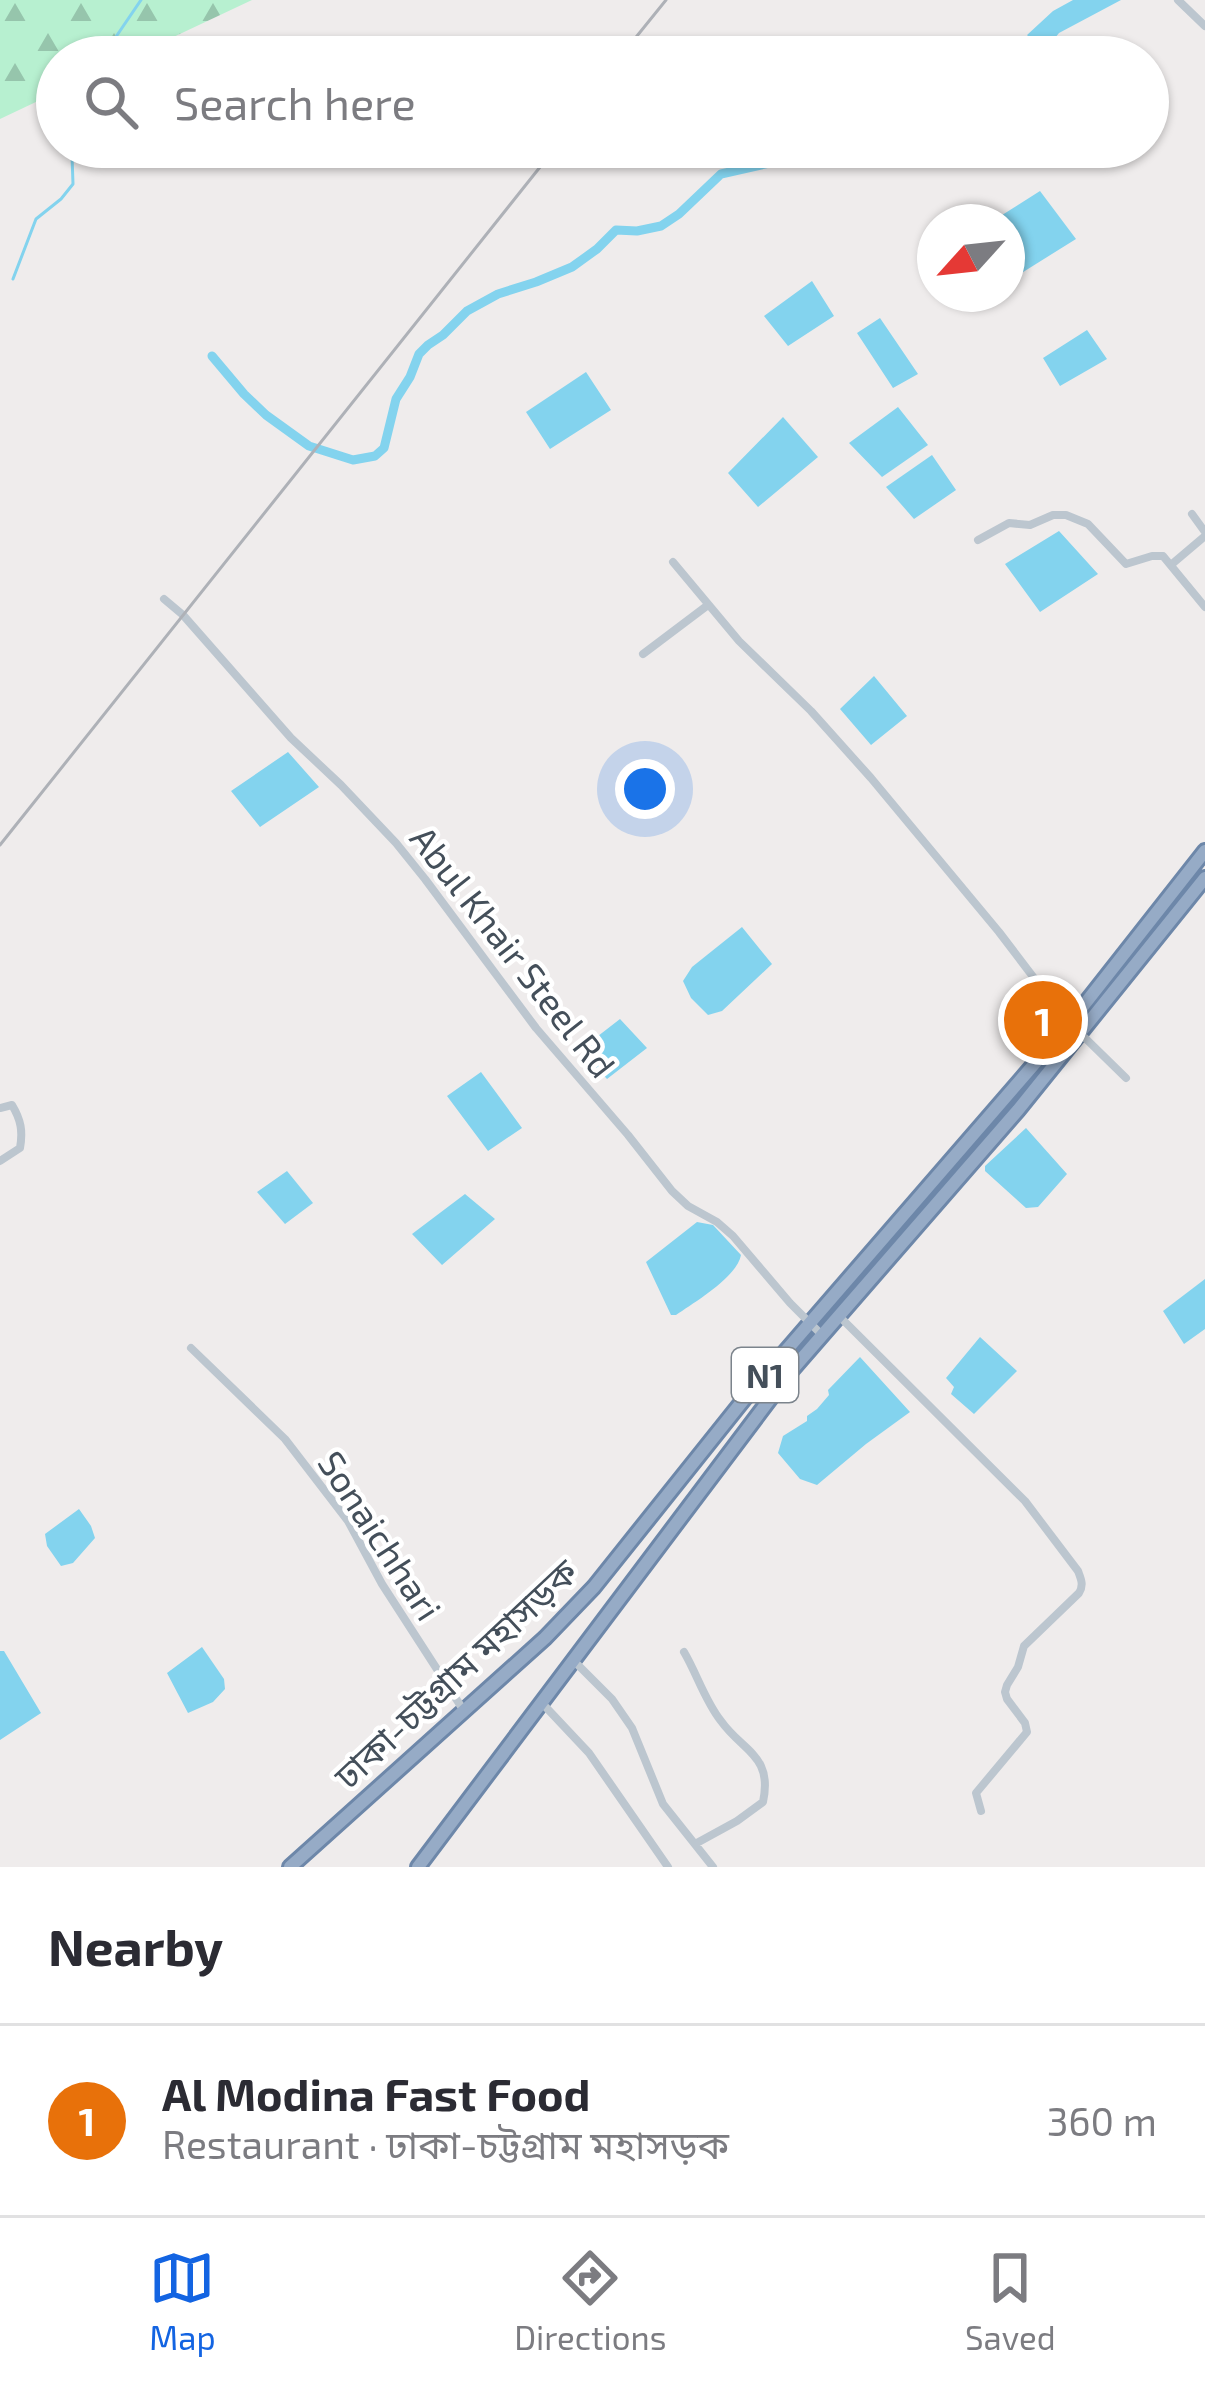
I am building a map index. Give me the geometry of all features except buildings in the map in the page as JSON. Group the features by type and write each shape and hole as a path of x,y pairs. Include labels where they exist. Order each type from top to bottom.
{"highway":[{"name":"ঢাকা-চট্টগ্রাম মহাসড়ক","path":"290,1867 544,1638 594,1586 733,1412 1069,1024 1205,850"},
{"name":"ঢাকা-চট্টগ্রাম মহাসড়ক","path":"418,1867 791,1371 1081,1034 1205,878"},
{"path":"733,1412 750,1425"}],"street":[{"path":"1178,0 1205,26"},
{"path":"1172,564 1205,534 1192,514"},
{"path":"978,540 1009,523 1030,525 1066,515 1088,524 1126,564 1158,555 1172,564 1205,607"},
{"path":"673,562 871,778 1069,1024"},
{"name":"Abul Khair Steel Rd","path":"164,598 409,859 536,1028 672,1191 733,1236 822,1335"},
{"path":"643,654 708,605"},
{"path":"1081,1034 1126,1078"},
{"path":"0,1108 11,1105 20,1119 22,1136 20,1148 0,1161"},
{"path":"839,1316 1025,1501 1082,1580 1079,1593 1024,1646 1006,1684 1007,1699 1027,1732 976,1793 981,1811"},
{"name":"Sonaichhari","path":"191,1348 285,1439 348,1521 382,1584 464,1711"},
{"path":"684,1652 722,1724 760,1761 766,1786 763,1802 695,1844"},
{"path":"573,1660 632,1728 663,1804 713,1867"},
{"path":"541,1702 589,1753 668,1867"}],"green space":[{"path":"0,0 252,0 176,36 36,36 36,102 0,119"}],"water":[{"path":"1073,0 1121,0 1057,36 1028,36 1053,11"},
{"path":"1040,191 1076,239 1025,271 1025,204 1019,204"},
{"path":"812,281 834,316 788,346 764,316"},
{"path":"880,318 918,374 893,388 857,333"},
{"path":"1087,330 1107,359 1060,386 1043,358"},
{"path":"586,372 611,410 550,449 526,412"},
{"path":"898,407 928,445 882,477 849,443"},
{"path":"783,417 818,457 758,507 728,473"},
{"path":"932,455 956,490 914,519 886,487"},
{"path":"1059,531 1098,574 1040,612 1005,564"},
{"path":"874,676 907,716 871,745 840,709"},
{"path":"288,752 319,787 260,827 231,791"},
{"path":"742,927 772,964 722,1011 708,1015 691,998 683,981 692,967"},
{"path":"620,1019 647,1048 607,1079 580,1050"},
{"path":"481,1072 522,1128 488,1151 447,1096"},
{"path":"1026,1128 1067,1174 1038,1207 1026,1208 985,1166"},
{"path":"287,1171 313,1203 285,1224 257,1192"},
{"path":"465,1194 495,1219 442,1265 412,1234"},
{"path":"697,1222 713,1225 741,1255 724,1280 671,1315 646,1262"},
{"path":"1205,1279 1205,1329 1184,1344 1163,1311"},
{"path":"980,1337 1017,1371 974,1414 951,1394 954,1387 946,1378"},
{"path":"860,1357 910,1412 817,1485 800,1479 778,1453 783,1436 807,1421"},
{"path":"79,1509 95,1538 73,1563 61,1566 45,1534"},
{"path":"202,1647 224,1679 225,1689 213,1702 188,1713 167,1673"},
{"path":"0,1651 41,1713 0,1740"}],"waterway":[{"path":"116,36 141,0"},
{"path":"13,279 36,219 73,184 72,168"},
{"path":"212,356 266,415 309,446 353,460 375,456 384,448 396,399 419,354 467,311 498,294 572,267 616,230 661,226 721,174 748,168"}],"railway":[{"path":"637,36 666,0"},
{"path":"0,845 539,168"}],"place":[{"name":"Al Modina Fast Food","path":"1043,1020"}]}
